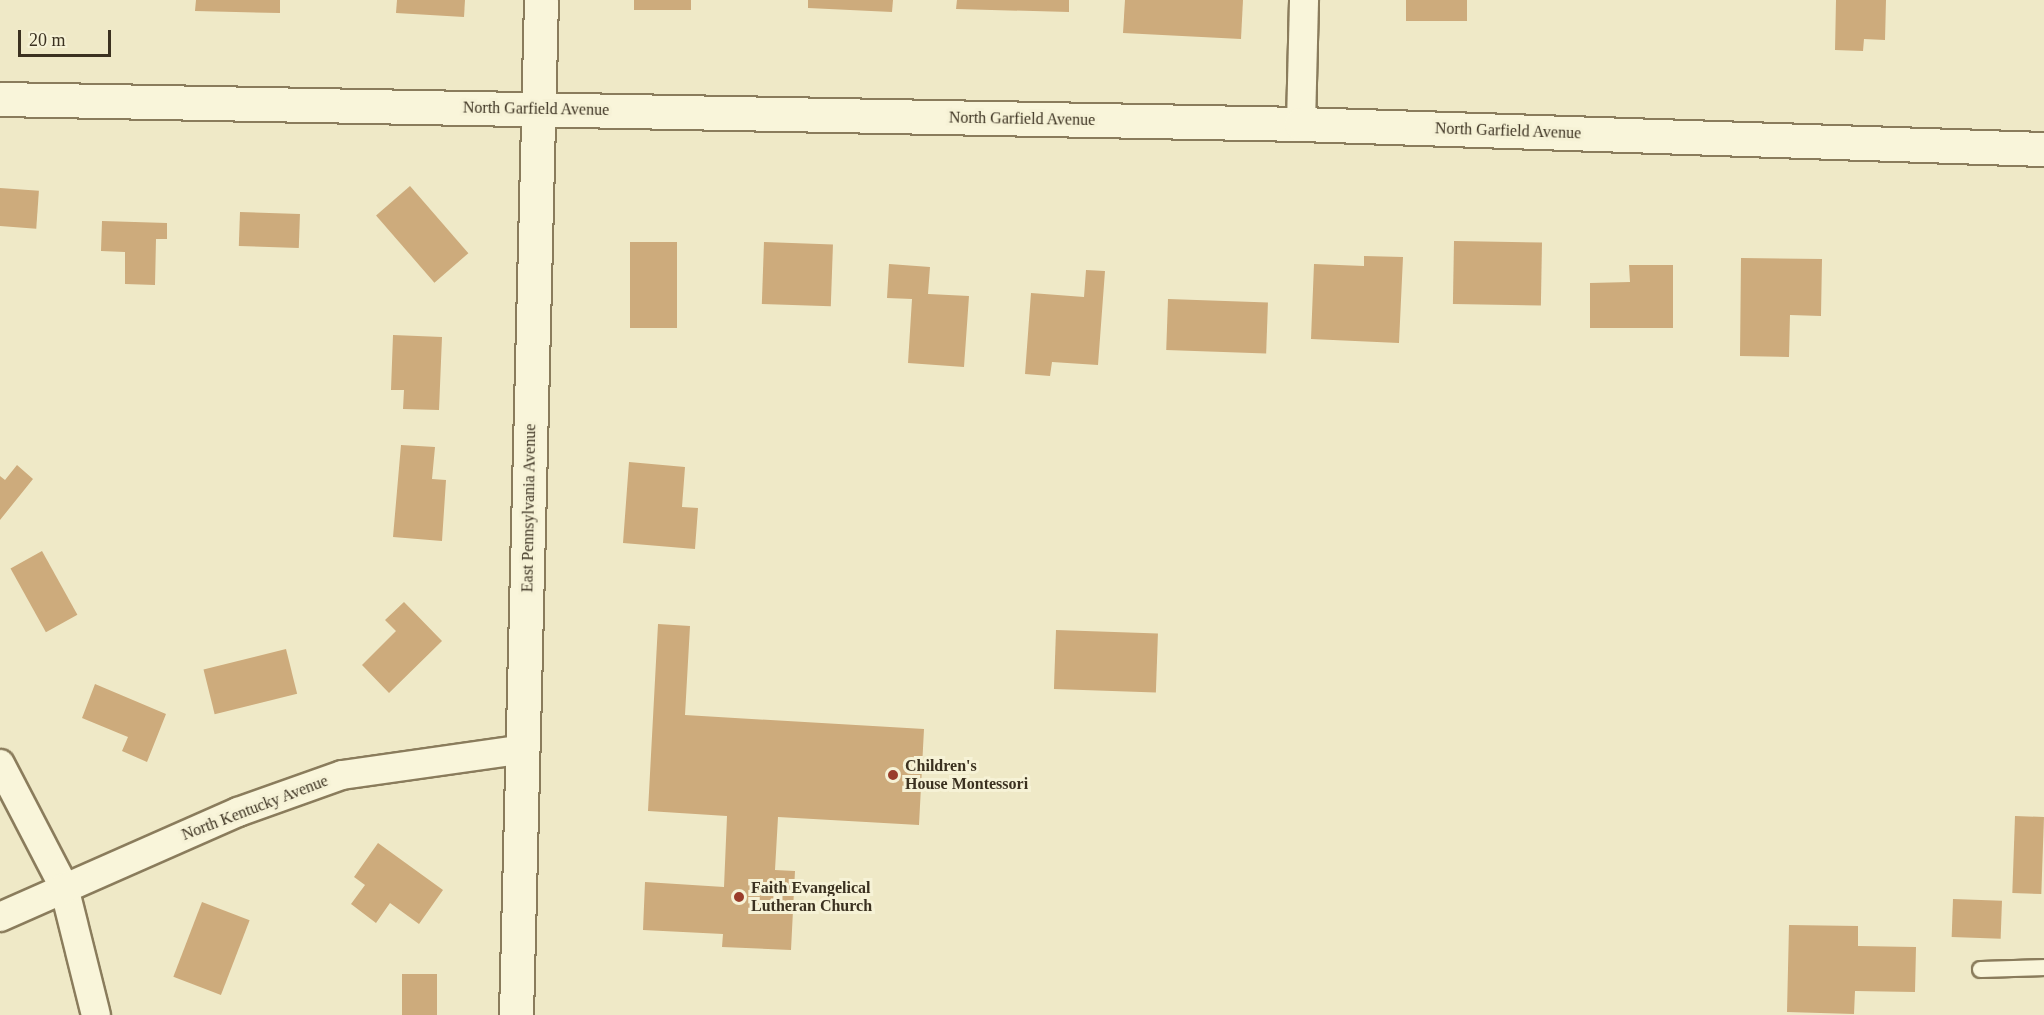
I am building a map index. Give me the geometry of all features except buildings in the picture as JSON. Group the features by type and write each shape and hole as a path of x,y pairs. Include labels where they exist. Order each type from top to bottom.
{"street":[{"name":"East Pennsylvania Avenue","path":"516,1015 541,0"},
{"path":"1301,124 1304,0"},
{"name":"North Garfield Avenue","path":"0,99 1301,124 2044,149"},
{"name":"North Kentucky Avenue","path":"0,917 238,812 342,776 524,749"},
{"path":"0,764 64,887 96,1015"}],"lane":[{"path":"1980,969 2044,967"}],"place":[{"name":"Children's House Montessori","path":"893,775"},
{"name":"Faith Evangelical Lutheran Church","path":"739,897"}]}
